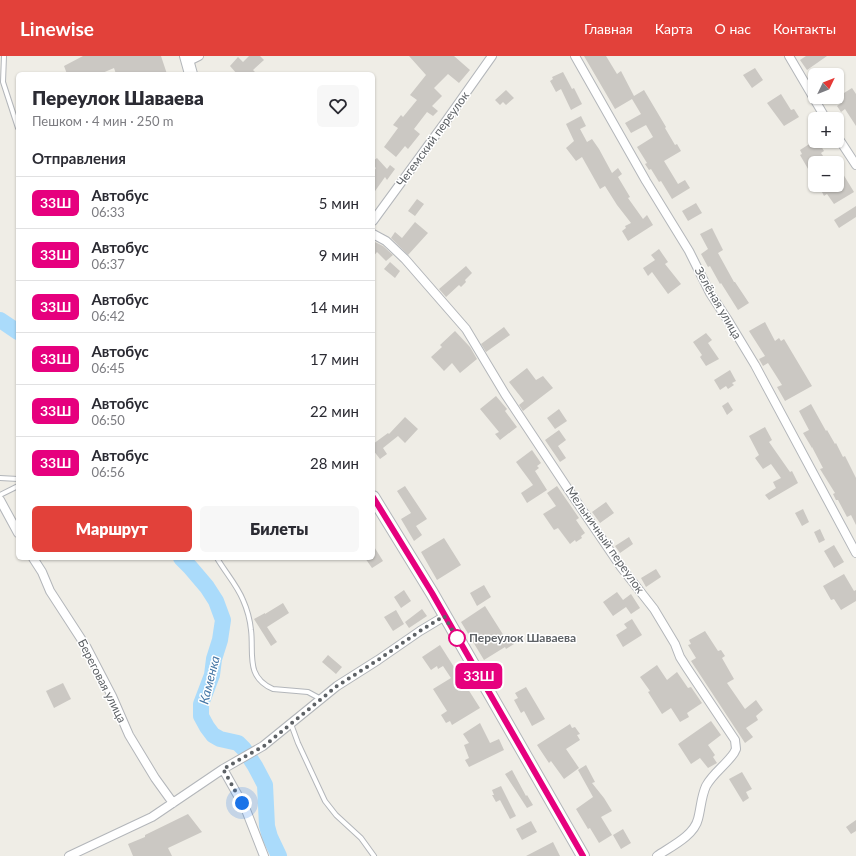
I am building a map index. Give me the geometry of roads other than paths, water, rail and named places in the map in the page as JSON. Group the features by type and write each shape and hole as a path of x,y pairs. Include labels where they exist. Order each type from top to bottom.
{"street":[{"path":"190,72 187,59 200,56"},
{"name":"Чегемский переулок","path":"375,218 492,56"},
{"name":"Зелёная улица","path":"575,56 646,181 689,251 710,293 755,365 856,553"},
{"path":"789,56 822,112"},
{"path":"844,147 856,165"},
{"name":"Мельничный переулок","path":"375,235 386,241 405,259 466,329 505,394 570,492 621,567 654,609 675,644 680,657 735,740 736,749 734,753 707,785 700,803 698,820 692,831 657,856"},
{"path":"0,500 16,529"},
{"path":"375,500 406,550 584,856"},
{"name":"Береговая улица","path":"34,560 42,572 50,591 87,648 112,696 129,735 155,778 173,803"},
{"path":"69,856 143,822 223,769 264,746 341,683 444,616"},
{"path":"223,769 246,810 264,856"}],"lane":[{"path":"4,56 3,82 16,122"},
{"path":"0,478 16,479"},
{"path":"0,495 16,487"},
{"path":"218,560 243,600 251,630 251,660 258,677 273,689 308,692 321,699"},
{"path":"291,724 298,744 325,801 336,815 361,838 374,856"}],"waterway":[{"name":"Каменка","path":"0,320 16,331"},
{"name":"Каменка","path":"183,560 207,587 216,601 223,620 212,675 201,704 201,716 213,735 220,739 238,743 244,749 255,766 265,785 267,826 270,837 279,856"}],"place":[{"name":"Переулок Шаваева","path":"457,638"}]}
